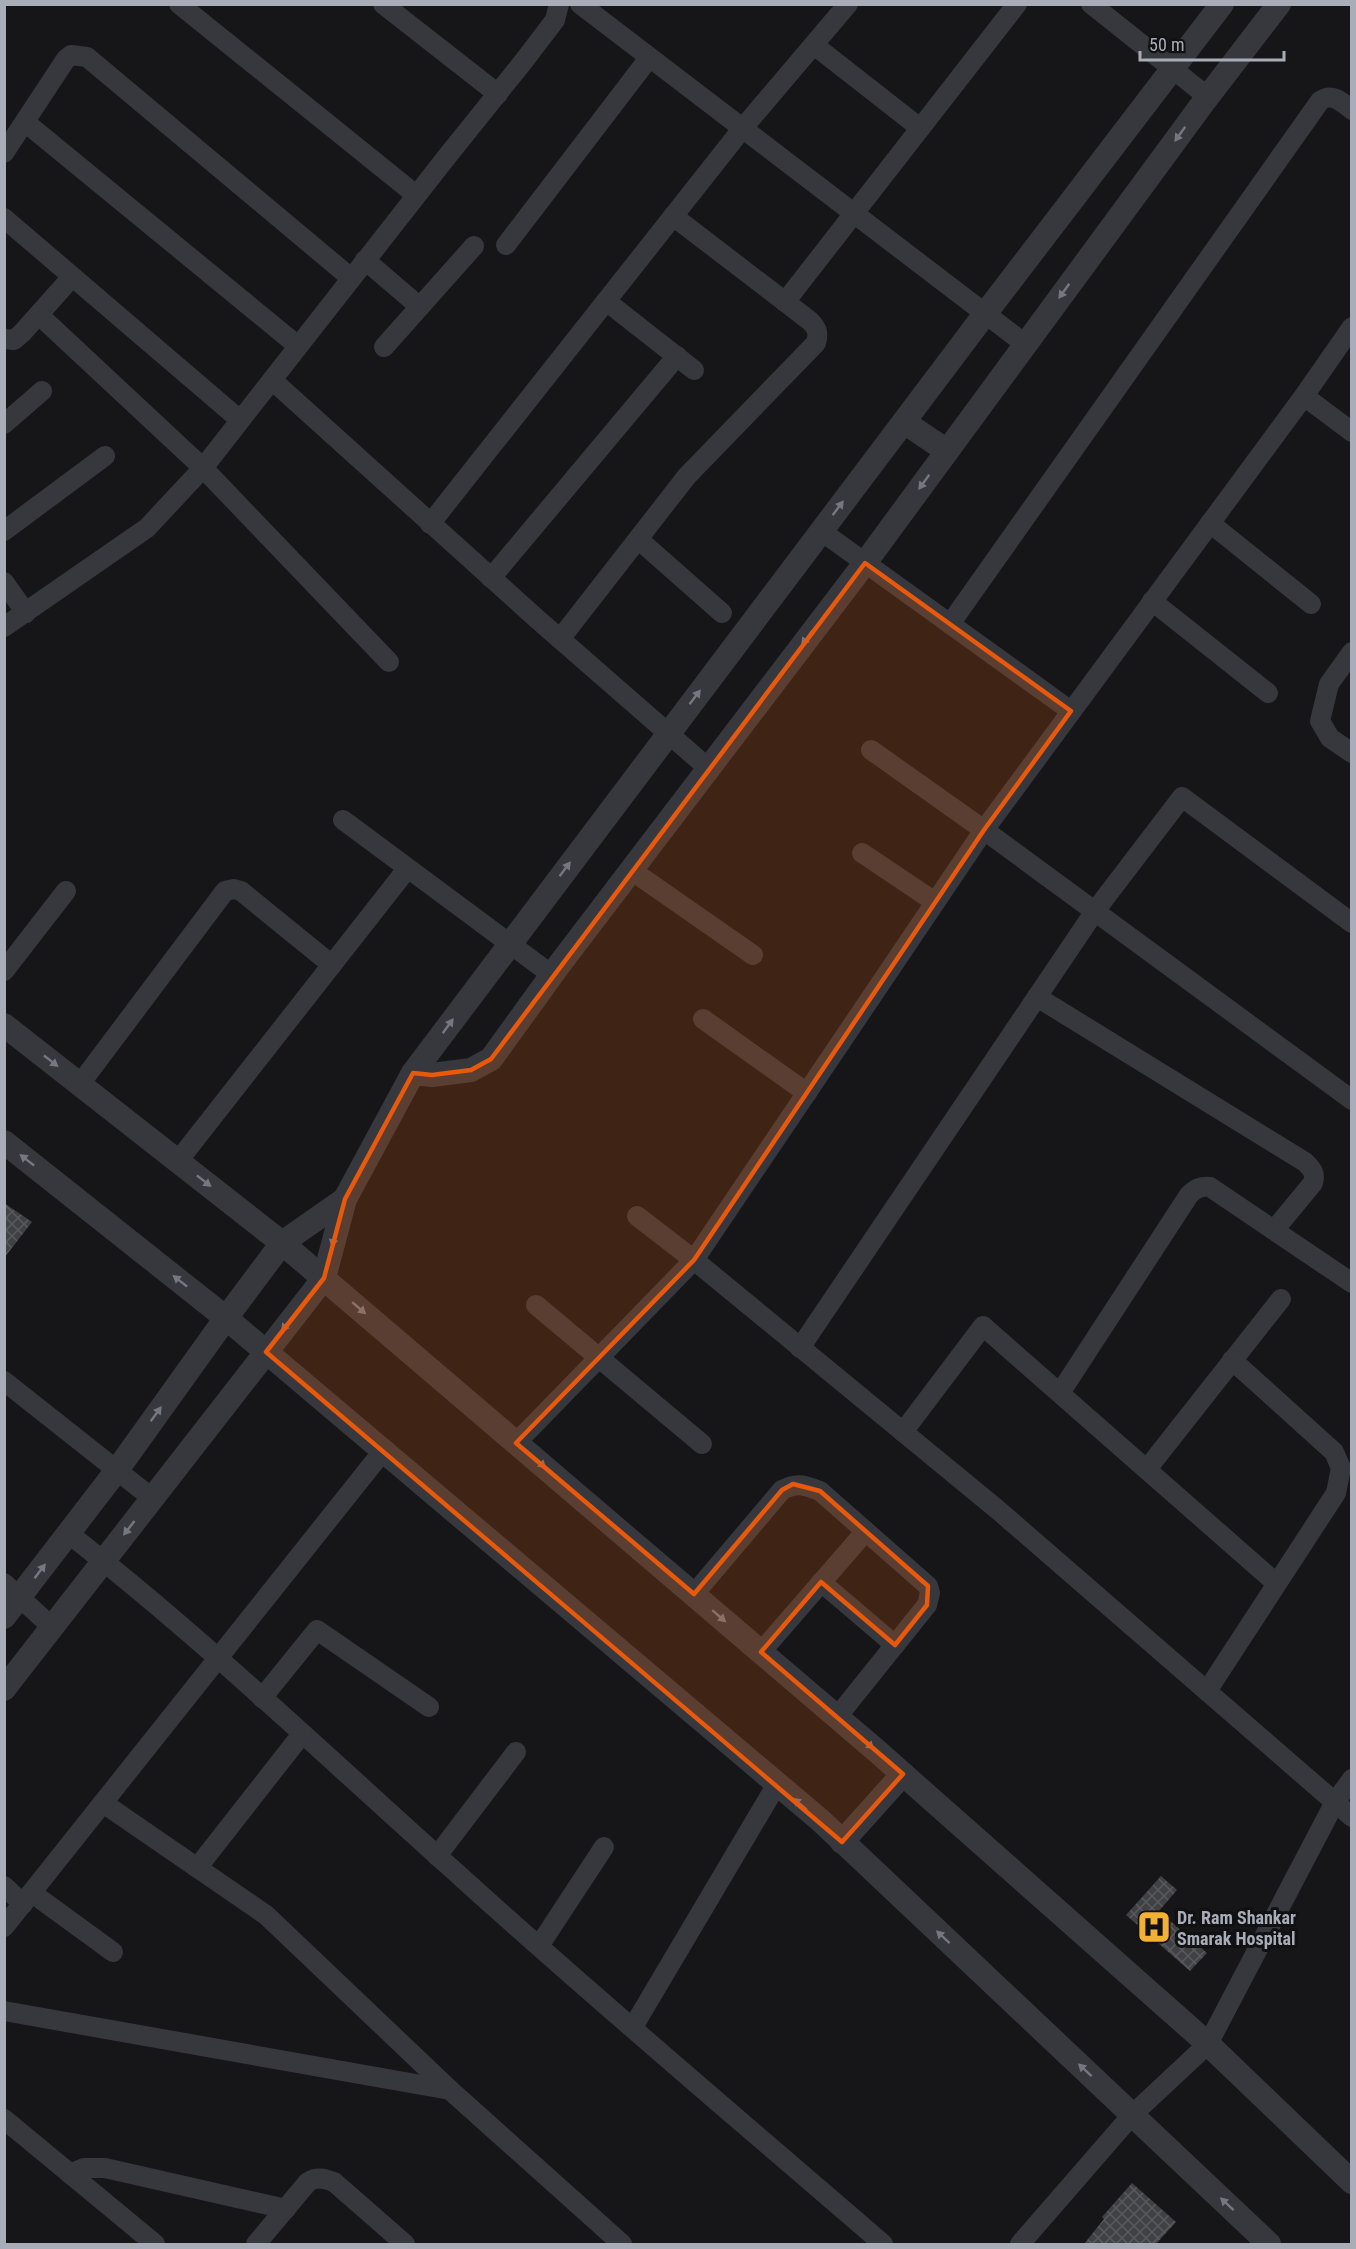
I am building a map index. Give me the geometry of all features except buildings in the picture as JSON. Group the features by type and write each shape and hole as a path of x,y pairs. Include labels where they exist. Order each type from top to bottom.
{"street":[{"path":"179,4 416,195"},
{"path":"383,4 498,94"},
{"path":"4,627 147,528 203,468 555,20 560,4"},
{"path":"580,4 1025,344"},
{"path":"430,524 742,129 848,4"},
{"path":"785,302 1017,4"},
{"path":"1091,4 1208,97"},
{"path":"4,1689 324,1278 345,1199 413,1072 1222,4"},
{"path":"413,1072 432,1076 471,1070 491,1059 708,768 865,563 1279,4"},
{"path":"814,45 920,128"},
{"path":"4,153 66,59 71,55 87,57 351,278"},
{"path":"506,245 649,58"},
{"path":"950,624 1320,101 1325,97 1332,97 1352,110"},
{"path":"24,122 298,346"},
{"path":"560,639 687,476 816,343 818,336 817,328 674,216"},
{"path":"4,218 240,420"},
{"path":"384,347 474,246"},
{"path":"365,260 420,307"},
{"path":"4,339 14,340 72,278"},
{"path":"606,301 694,370"},
{"path":"39,315 203,468 389,662"},
{"path":"516,1443 694,1260 984,830 1304,396 1352,327"},
{"path":"491,578 677,356"},
{"path":"272,380 430,524 708,768"},
{"path":"4,424 42,391"},
{"path":"1304,396 1352,432"},
{"path":"904,422 947,451"},
{"path":"4,531 105,456"},
{"path":"1210,523 1311,604"},
{"path":"821,531 1071,711"},
{"path":"638,539 722,613"},
{"path":"4,582 26,613"},
{"path":"1152,602 1268,693"},
{"path":"1352,652 1329,684 1320,721 1330,738 1352,753"},
{"path":"871,750 1352,1100"},
{"path":"800,1348 1095,911 1182,797 1352,923"},
{"path":"342,820 552,975"},
{"path":"862,853 935,902"},
{"path":"178,1161 407,869"},
{"path":"632,870 753,956"},
{"path":"80,1084 225,891 234,889 241,891 332,965"},
{"path":"4,971 66,891"},
{"path":"1037,997 1305,1162 1315,1176 1313,1183 1274,1230"},
{"path":"703,1019 807,1093"},
{"path":"4,1025 282,1243 694,1594 903,1774 1208,2044 1352,2182"},
{"path":"4,1142 226,1318 777,1784 842,1842 1269,2244"},
{"path":"1060,1393 1195,1189 1210,1186 1352,1282"},
{"path":"4,1617 12,1590 68,1533 117,1470 282,1243 345,1199"},
{"path":"637,1216 694,1260 998,1510 1352,1817"},
{"path":"1147,1469 1281,1299"},
{"path":"536,1305 702,1444"},
{"path":"903,1432 983,1326 1276,1583"},
{"path":"1207,1691 1336,1493 1341,1468 1334,1452 1232,1360"},
{"path":"4,1381 152,1498"},
{"path":"4,1927 383,1451"},
{"path":"694,1594 782,1490 793,1484 820,1491 928,1586 930,1593 927,1605 837,1717"},
{"path":"761,1652 865,1532"},
{"path":"68,1533 218,1659 539,1946 883,2244"},
{"path":"821,1582 895,1645"},
{"path":"12,1590 52,1627"},
{"path":"262,1698 317,1630 429,1707"},
{"path":"197,1868 302,1734"},
{"path":"437,1856 516,1752"},
{"path":"842,1842 903,1774"},
{"path":"1020,2244 1132,2115 1208,2044 1335,1802 1352,1779"},
{"path":"633,2027 777,1784"},
{"path":"103,1803 266,1915 450,2091 622,2244"},
{"path":"539,1946 604,1847"},
{"path":"4,1886 28,1898 113,1952"},
{"path":"4,2011 450,2091"},
{"path":"4,2119 155,2244"},
{"path":"70,2174 95,2166 286,2209"},
{"path":"256,2244 308,2182 314,2178 324,2178 334,2182 405,2244"}],"highlighted area":[{"path":"865,563 1071,711 984,830 694,1260 516,1443 694,1594 782,1490 793,1484 820,1491 928,1586 927,1605 895,1645 821,1582 761,1652 903,1774 842,1842 266,1352 324,1278 345,1199 413,1073 432,1075 471,1070 491,1059"}],"place":[{"name":"Dr. Ram Shankar Smarak Hospital","path":"1154,1927"}]}
